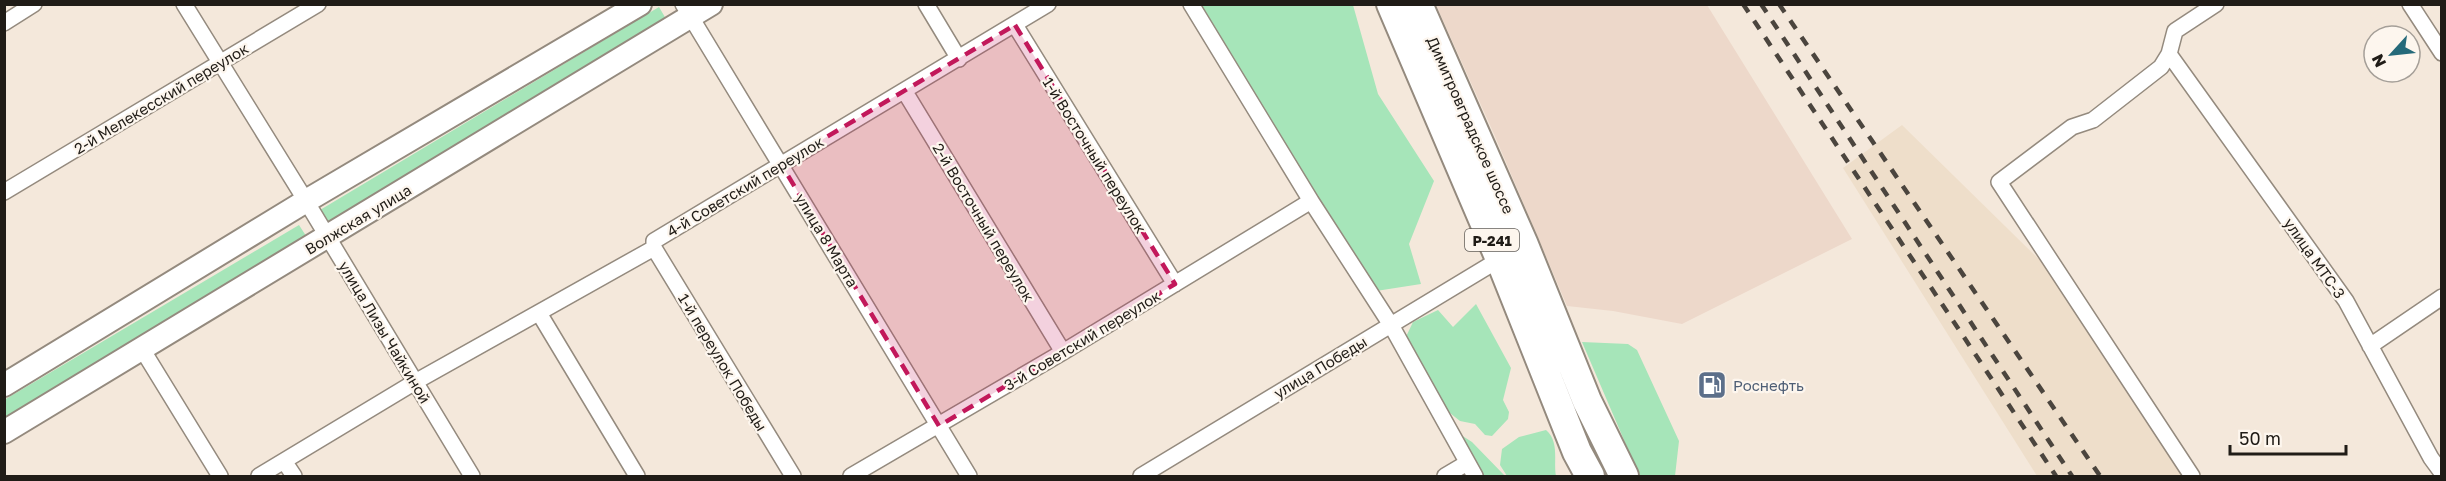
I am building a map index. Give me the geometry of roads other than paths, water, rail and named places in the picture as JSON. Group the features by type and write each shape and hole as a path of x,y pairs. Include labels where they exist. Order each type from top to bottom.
{"highway":[{"name":"Димитровградское шоссе","path":"1390,4 1500,259 1577,452 1590,477"},
{"name":"Димитровградское шоссе","path":"1418,4 1524,245 1587,401 1624,477"}],"main road":[{"path":"4,385 306,201 640,4"},
{"name":"Волжская улица","path":"4,432 328,237 687,11 711,4"}],"street":[{"path":"4,23 34,4"},
{"name":"улица Лизы Чайкиной","path":"184,4 328,237 472,477"},
{"name":"2-й Мелекесский переулок","path":"4,192 318,4"},
{"path":"926,4 959,59"},
{"name":"4-й Советский переулок","path":"259,477 415,382 654,248 654,241 1048,4"},
{"path":"1191,4 1311,201 1391,325 1471,470 1445,477"},
{"path":"2192,477 1999,182 2072,127 2093,120 2162,68 2169,54 2175,32 2216,4"},
{"path":"2410,4 2442,53"},
{"name":"улица 8 Марта","path":"687,11 969,477"},
{"name":"1-й Восточный переулок","path":"1015,25 1175,284"},
{"name":"улица МТС-3","path":"2169,54 2346,301 2431,458 2442,473"},
{"name":"2-й Восточный переулок","path":"905,92 1063,352"},
{"name":"3-й Советский переулок","path":"851,477 1063,352 1311,201"},
{"name":"1-й переулок Победы","path":"654,248 793,477"},
{"name":"улица Победы","path":"1141,477 1500,259"},
{"path":"2370,346 2442,297"},
{"path":"539,313 637,477"},
{"path":"142,349 220,477"},
{"path":"284,461 294,477"}],"railway":[{"path":"1743,4 2056,476"},
{"path":"1761,4 2072,476"},
{"path":"1779,4 2100,476"}],"place":[{"name":"Роснефть","path":"1712,385"}]}
